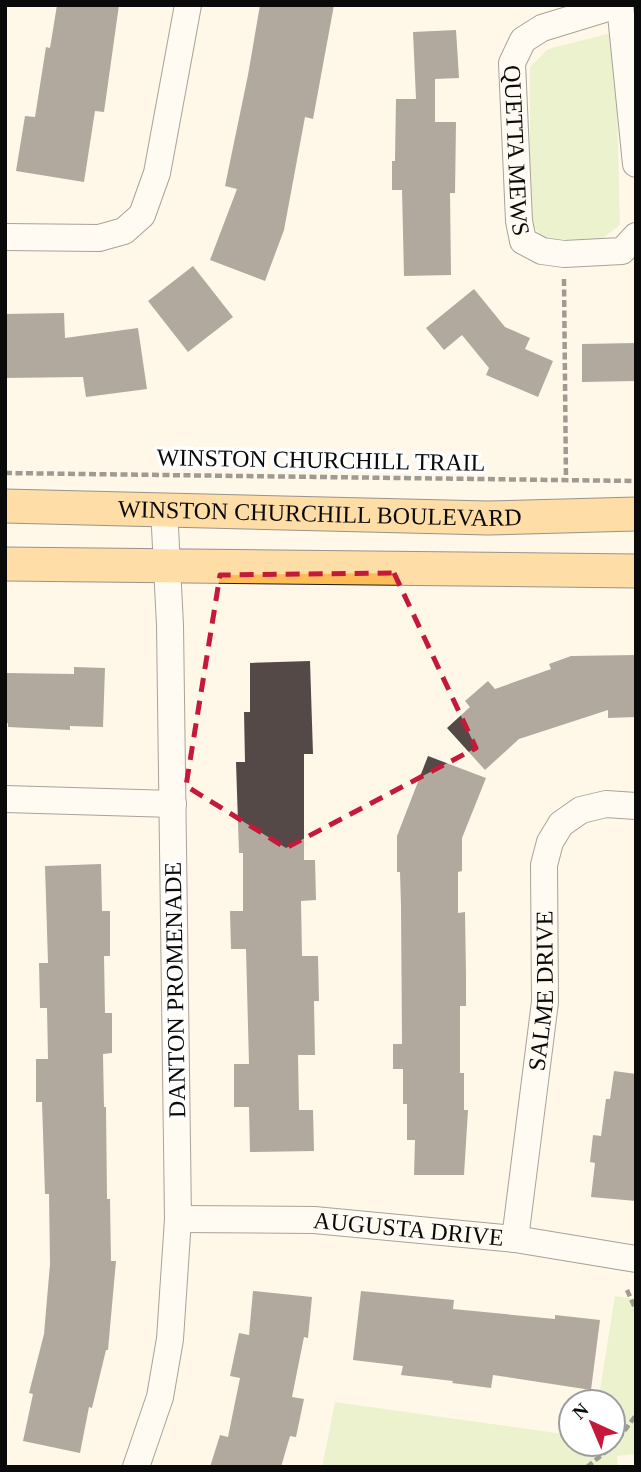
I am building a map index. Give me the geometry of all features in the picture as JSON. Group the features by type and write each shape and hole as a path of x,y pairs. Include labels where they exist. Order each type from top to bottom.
{"main road":[{"name":"WINSTON CHURCHILL BOULEVARD","path":"5,506 488,518 636,514"},
{"path":"5,564 636,571"}],"street":[{"path":"5,237 99,238 124,231 142,215 157,173 188,5"},
{"name":"QUETTA MEWS","path":"636,164 619,5 542,28 523,40 512,63 519,221 523,241 542,251 564,254 622,251 636,236"},
{"name":"DANTON PROMENADE","path":"136,1467 160,1397 170,1339 178,1219 173,804 164,508"},
{"path":"5,799 173,804"},
{"name":"SALME DRIVE","path":"515,1240 545,1002 544,866 550,842 561,824 581,810 606,804 636,806"},
{"name":"AUGUSTA DRIVE","path":"178,1219 314,1220 515,1240 636,1259"}],"path":[{"path":"564,254 566,481"},
{"name":"WINSTON CHURCHILL TRAIL","path":"5,473 636,481"},
{"path":"626,1290 636,1310"},
{"path":"587,1467 614,1445 636,1415"}],"highlighted area":[{"path":"394,573 476,748 286,848 186,786 220,575"}],"green space":[{"path":"615,32 620,225 599,241 543,238 530,222 530,67 548,49"},
{"path":"615,1296 636,1299 636,1454 627,1455 627,1388 600,1388"},
{"path":"335,1402 557,1433 557,1458 617,1458 618,1467 322,1467"}],"building":[{"path":"57,5 119,5 104,112 95,111 84,182 16,171 25,116 35,117 46,47 50,48"},
{"path":"260,5 334,5 313,119 305,117 284,230 265,281 210,260 237,189 225,186"},
{"path":"456,30 459,78 435,79 435,122 456,122 455,193 450,193 451,275 404,276 402,190 392,190 396,99 416,99 413,32"},
{"path":"193,266 233,317 188,352 148,301"},
{"path":"474,289 505,327 530,338 525,349 553,361 538,397 486,375 489,368 462,335 444,350 426,328"},
{"path":"64,313 65,338 138,328 147,389 86,397 83,377 5,378 5,314"},
{"path":"636,343 636,381 582,382 582,344"},
{"path":"636,655 636,717 608,718 608,710 519,739 485,770 447,728 470,707 465,701 488,681 495,689 551,669 549,664 571,656"},
{"path":"310,661 313,754 304,754 304,860 315,860 316,900 301,901 302,956 318,956 319,1001 314,1001 315,1055 298,1055 299,1110 313,1110 314,1151 250,1152 249,1107 234,1107 234,1064 249,1064 246,949 231,949 230,911 243,911 243,853 239,853 236,762 245,762 244,712 250,712 250,663"},
{"path":"74,667 105,668 103,727 70,726 70,730 8,727 8,723 5,723 5,673 74,674"},
{"path":"428,756 486,778 462,838 462,871 458,872 458,913 465,912 466,1006 460,1006 460,1073 464,1073 464,1110 468,1110 464,1175 414,1175 415,1140 407,1140 403,1069 393,1069 393,1044 402,1044 401,905 397,836"},
{"path":"101,864 102,911 110,911 110,956 104,956 105,1013 112,1013 112,1053 103,1054 107,1199 110,1199 111,1261 116,1261 108,1350 92,1408 89,1407 80,1453 23,1441 33,1394 29,1393 44,1334 50,1264 49,1194 45,1194 42,1102 36,1102 36,1059 48,1059 47,1008 40,1008 39,963 48,963 45,866"},
{"path":"614,1071 636,1074 636,1201 591,1197 595,1163 590,1162 593,1135 601,1136 606,1099 610,1099"},
{"path":"253,1291 312,1297 308,1338 304,1337 292,1397 304,1399 296,1437 290,1436 281,1467 210,1467 220,1435 228,1437 240,1378 230,1376 239,1333 249,1335"},
{"path":"361,1291 454,1300 453,1309 555,1319 555,1315 600,1320 591,1388 493,1375 491,1388 401,1375 403,1366 353,1360"}]}
